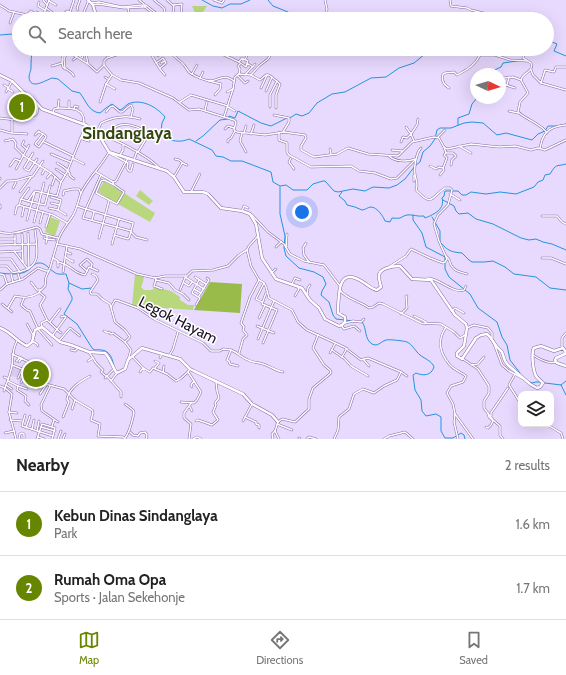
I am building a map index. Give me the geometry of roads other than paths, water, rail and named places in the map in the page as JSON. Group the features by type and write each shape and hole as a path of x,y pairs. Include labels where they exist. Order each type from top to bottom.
{"street":[{"path":"43,0 47,5"},
{"path":"44,12 49,0 56,5"},
{"path":"70,12 74,0"},
{"path":"78,10 77,8 80,0"},
{"path":"84,12 88,0 92,4 95,12"},
{"path":"110,5 112,0"},
{"path":"139,0 152,12"},
{"path":"154,0 165,10 165,12"},
{"path":"167,0 173,5 182,4 181,12"},
{"path":"214,0 222,3 224,0"},
{"path":"325,0 326,12"},
{"path":"450,0 451,6 467,8 480,12"},
{"path":"39,2 37,6 51,12"},
{"path":"92,4 99,2 122,7 144,6"},
{"path":"0,5 14,12"},
{"path":"110,5 128,8 144,6"},
{"path":"172,12 173,5"},
{"path":"128,8 130,12"},
{"path":"10,23 12,15"},
{"path":"63,56 63,67 72,72 74,76"},
{"path":"64,56 66,69"},
{"path":"73,60 76,56 97,72 104,65 107,58 113,56"},
{"path":"86,56 88,64"},
{"path":"152,56 165,75"},
{"path":"174,56 185,65 187,70 192,74 221,84 220,89 215,95"},
{"path":"227,56 251,70"},
{"path":"245,60 247,56"},
{"path":"252,75 270,56"},
{"path":"449,88 444,85 442,80 443,74 455,72 457,75 478,61 480,56"},
{"path":"498,56 510,60 527,61"},
{"path":"523,56 532,64 531,70 533,75 542,83 566,90"},
{"path":"156,62 163,58 165,61"},
{"path":"224,117 234,89 234,81 240,69 238,66 242,58 248,61 248,63 253,67"},
{"path":"159,68 166,63 165,61"},
{"path":"52,66 62,63"},
{"path":"246,67 248,63"},
{"path":"246,75 255,64"},
{"path":"104,65 112,75 121,80 139,83 180,102 189,110 205,110 235,120 235,131 232,138 228,140 228,142"},
{"path":"192,74 197,65"},
{"path":"542,83 545,70 554,72 556,67 566,67"},
{"path":"521,80 524,74 531,70"},
{"path":"200,78 202,72"},
{"path":"0,75 12,81 32,98 42,109 85,125 98,134 138,152 151,160 159,168"},
{"path":"100,102 108,79 112,75"},
{"path":"238,75 252,75 260,80 268,75"},
{"path":"238,75 245,84 248,81"},
{"path":"268,75 281,85 276,95 276,108"},
{"path":"261,88 268,75"},
{"path":"209,81 223,77 230,78 234,81"},
{"path":"507,85 508,77"},
{"path":"515,88 503,84 502,82 504,78 514,77 521,80 528,93 520,102 518,113"},
{"path":"266,91 272,78"},
{"path":"6,92 12,81"},
{"path":"270,107 270,95 277,81"},
{"path":"106,84 115,89"},
{"path":"4,85 13,92"},
{"path":"227,92 234,89"},
{"path":"180,102 191,95 236,110"},
{"path":"58,108 59,100"},
{"path":"69,101 69,108"},
{"path":"205,110 207,102"},
{"path":"0,118 12,120 36,115 38,105"},
{"path":"106,112 113,106 122,112 131,105 134,109 131,117"},
{"path":"74,109 75,106 78,107"},
{"path":"27,220 35,191 57,197 61,182 85,125 83,114 74,109 58,108 54,109 53,113"},
{"path":"509,111 518,113 546,131"},
{"path":"274,115 289,118 289,122 283,132"},
{"path":"98,134 102,123 120,117 140,119"},
{"path":"401,142 403,137 407,138 417,126 418,119"},
{"path":"12,120 12,133"},
{"path":"109,138 113,128 124,125 132,125 155,138"},
{"path":"252,134 254,125"},
{"path":"540,148 546,131 554,126 566,125"},
{"path":"225,129 228,126 234,128"},
{"path":"246,126 240,141 246,152"},
{"path":"406,128 414,141"},
{"path":"0,130 9,134 27,134"},
{"path":"88,137 92,130"},
{"path":"235,131 265,135 279,132 306,135 306,138 301,146 301,150 314,157 337,154 348,148 368,154 398,156 414,141 436,137 445,130"},
{"path":"35,135 38,132 43,134 46,137 39,146 35,145 43,134"},
{"path":"279,132 279,140 287,143 287,152 292,158 311,167 351,166 358,171 375,173 391,179 397,178 416,159"},
{"path":"98,134 109,153 128,163 127,168 129,171 131,170 133,164"},
{"path":"134,160 149,134"},
{"path":"436,137 442,142 446,153 444,155 447,158 443,168 444,170 440,175"},
{"path":"80,138 89,141"},
{"path":"5,141 14,140 16,143 15,147 24,156 51,173 61,182"},
{"path":"444,147 448,149 471,144 499,147 515,146 532,150 540,148 546,150 566,140"},
{"path":"24,141 21,144 27,149"},
{"path":"43,142 84,164"},
{"path":"16,170 29,145"},
{"path":"120,155 124,149 123,145"},
{"path":"459,146 471,153"},
{"path":"414,181 416,159 418,150 421,148"},
{"path":"330,149 331,154"},
{"path":"392,150 404,150"},
{"path":"33,153 25,169 29,171 37,159"},
{"path":"109,153 120,155 167,171 174,177 184,192 199,191 206,193 221,208 242,211 250,214 255,217 268,232 281,242 290,254 304,261 324,265 344,295 363,303 369,308 381,303 401,314 425,324 440,323 460,338 466,334"},
{"path":"8,308 15,296 24,298 34,296 45,286 45,276 50,270 58,238 75,212 81,194 91,177 102,165 109,153"},
{"path":"446,153 453,153 456,156 452,160 451,165"},
{"path":"51,154 70,162"},
{"path":"389,156 396,160 416,159"},
{"path":"113,182 117,180 128,158"},
{"path":"292,158 289,162 294,170"},
{"path":"10,166 15,159 20,161"},
{"path":"175,159 186,165"},
{"path":"1,186 7,181 16,182 35,175 43,161"},
{"path":"57,163 67,170 70,173 70,176 74,179"},
{"path":"174,177 182,163"},
{"path":"430,166 436,169 440,167 443,168"},
{"path":"42,174 45,169"},
{"path":"56,169 65,175"},
{"path":"96,172 113,182 114,185"},
{"path":"47,178 51,173"},
{"path":"191,192 200,174"},
{"path":"414,175 418,182 416,190 424,198 433,199 442,190 451,188 451,192 460,200"},
{"path":"20,192 31,176"},
{"path":"101,176 83,218 131,231 136,237 147,240"},
{"path":"22,199 45,205 55,177"},
{"path":"104,180 114,185 124,192 116,204 96,193 101,181 104,180"},
{"path":"13,188 16,182"},
{"path":"34,222 44,183"},
{"path":"15,214 17,206 19,206 28,188"},
{"path":"63,195 64,191 73,189 80,189 81,194"},
{"path":"28,201 34,192"},
{"path":"451,192 448,205 438,216 434,224 439,241 446,256 449,258 451,266 455,270 467,274"},
{"path":"51,197 61,200 58,210"},
{"path":"99,238 109,200"},
{"path":"51,203 60,205"},
{"path":"19,206 50,214 68,223"},
{"path":"77,206 133,223 128,239 114,235"},
{"path":"242,211 244,206 248,208"},
{"path":"22,216 24,207"},
{"path":"49,208 58,210 66,215"},
{"path":"40,223 43,212"},
{"path":"58,217 61,212"},
{"path":"92,220 95,212"},
{"path":"46,227 50,214"},
{"path":"250,214 255,221 262,258 271,273 279,280 294,284 304,290 306,295 318,308 324,319 337,325 341,325 344,329 354,326 360,331"},
{"path":"542,216 557,216 566,224"},
{"path":"112,244 119,219"},
{"path":"0,232 8,234 26,231 37,227 40,229 41,234 58,238"},
{"path":"0,266 7,266 13,272 20,272 29,268 36,259 35,230"},
{"path":"28,233 29,268"},
{"path":"8,234 8,239"},
{"path":"22,234 23,262"},
{"path":"286,247 287,234"},
{"path":"15,235 15,245"},
{"path":"46,244 45,239 47,236"},
{"path":"180,290 184,277 188,276 190,272 213,270 228,266 239,255 247,250 257,237"},
{"path":"0,239 15,239"},
{"path":"45,239 55,240"},
{"path":"276,247 281,242"},
{"path":"306,243 303,248 305,256 309,262"},
{"path":"0,246 36,244"},
{"path":"57,244 91,254 137,274 169,283 175,290 189,300"},
{"path":"63,272 67,246"},
{"path":"388,268 406,256 411,249 443,263 447,260 446,256"},
{"path":"247,250 251,266 259,280 264,283 268,297 292,310 299,323 307,330 335,344 347,348 369,366"},
{"path":"14,251 29,268"},
{"path":"0,252 22,251"},
{"path":"66,252 71,254"},
{"path":"89,261 91,254"},
{"path":"65,257 72,262 73,260"},
{"path":"53,258 58,262 69,265 76,272 82,275 85,275 89,267 91,268"},
{"path":"87,271 80,265 87,258 92,264 91,268"},
{"path":"542,258 551,258 566,264"},
{"path":"0,259 10,259 20,272"},
{"path":"58,262 58,267"},
{"path":"344,323 345,317 338,311 340,288 344,279 351,277 373,289 379,289 381,284 379,274 382,270 400,266 412,279 434,279 449,287 461,290 464,290 466,286"},
{"path":"0,290 7,284 26,277 38,268 46,271 50,270"},
{"path":"91,268 98,271"},
{"path":"271,273 276,269"},
{"path":"24,273 26,277"},
{"path":"0,274 4,275 7,284"},
{"path":"11,274 13,282"},
{"path":"18,274 20,280"},
{"path":"92,274 96,276 98,280 90,292 91,294 98,294 102,299 110,304 115,322 125,330 130,337 125,342"},
{"path":"156,279 165,276 184,277 204,288"},
{"path":"195,277 206,284"},
{"path":"196,305 200,299 198,297 209,280 207,278"},
{"path":"294,284 295,278 300,280"},
{"path":"156,279 154,286 162,289"},
{"path":"427,279 432,281 456,316 466,322 467,328 464,346 457,353 458,356 478,369 489,386 490,390 483,405 489,417 493,421 488,428 486,427"},
{"path":"198,297 192,293 199,280"},
{"path":"239,353 243,338 246,335 243,330 244,327 241,323 250,297 259,280"},
{"path":"31,282 45,297 40,305 48,320 61,333"},
{"path":"184,283 190,286 192,282"},
{"path":"263,302 256,299 264,283"},
{"path":"294,284 299,289 295,296"},
{"path":"306,295 310,285"},
{"path":"194,289 201,293"},
{"path":"294,289 298,292"},
{"path":"259,318 267,291"},
{"path":"401,314 406,308 407,296"},
{"path":"24,298 21,305 30,311 38,329 52,345"},
{"name":"Legok Hayam","path":"111,307 115,300 138,308 154,319 178,330 178,332 203,343 211,351 219,351 224,349 232,350 252,362 264,364 275,370 283,372"},
{"path":"258,339 274,301"},
{"path":"2,304 12,312"},
{"path":"263,343 277,310 264,305"},
{"path":"452,311 455,308 464,313"},
{"path":"50,322 60,309"},
{"path":"52,336 66,317 64,316 62,318"},
{"path":"414,316 425,321 425,324"},
{"path":"341,325 353,321 361,322 364,319"},
{"path":"42,327 41,323 48,320"},
{"path":"28,324 33,335"},
{"path":"257,326 274,333"},
{"path":"467,328 474,326 488,328 492,333 493,344 502,364 522,378"},
{"path":"0,328 9,332 17,341 28,346 32,341 33,335 42,327"},
{"path":"42,327 59,341 72,343 78,348"},
{"path":"447,327 442,334 440,341 444,358 451,366 466,376 463,382 451,386 447,393 453,404 454,422 458,439"},
{"path":"59,341 70,328 80,336"},
{"path":"104,331 111,334 113,333 125,342 130,350 124,369 117,373 111,380"},
{"path":"169,356 173,349 178,332"},
{"path":"556,362 556,358 565,354 565,350 562,348 562,338 566,333"},
{"path":"462,359 477,337 487,334 502,352 506,364 522,378 538,388 543,384 534,372 532,354 534,349 538,346 554,351 562,348"},
{"path":"273,439 272,434 275,431 277,423 282,419 296,422 309,409 309,399 314,387 331,373 313,348 318,335"},
{"path":"4,391 9,379 12,365 12,354 17,341"},
{"path":"32,341 38,346"},
{"path":"330,354 335,344"},
{"path":"71,350 75,351 78,348 84,348 89,352 96,363 103,370 102,372 121,392 121,397"},
{"path":"128,360 142,348 182,360 201,391 194,403 181,402"},
{"path":"342,357 347,348"},
{"path":"232,350 227,360 230,364 238,366"},
{"path":"332,350 351,366 368,376"},
{"path":"89,352 106,353 117,373"},
{"path":"106,353 107,358"},
{"path":"12,354 33,364 36,363"},
{"path":"160,358 162,354"},
{"path":"532,354 543,360 552,363 556,362 566,366"},
{"path":"472,365 478,364 484,356"},
{"path":"16,360 18,361 21,357"},
{"path":"19,362 21,357"},
{"path":"133,357 143,368 150,372 156,368 158,363 155,361"},
{"path":"88,361 93,358"},
{"path":"363,360 368,358 407,376"},
{"path":"12,365 22,369 37,381 46,385 62,388 76,400 93,411 91,420 100,424 98,436 124,439 130,432 130,425 134,413 133,410 125,404"},
{"path":"163,372 164,366"},
{"path":"140,372 143,368"},
{"path":"154,368 177,381 189,370"},
{"path":"18,378 22,369"},
{"path":"106,377 114,369"},
{"path":"189,370 243,394 252,404 272,415 277,423 292,430"},
{"path":"21,383 26,372"},
{"path":"334,439 338,430 339,417 349,410 354,394 363,389 371,393 375,392 398,380 401,372"},
{"path":"515,374 509,385 518,399"},
{"path":"4,376 9,379"},
{"path":"63,417 69,402 67,399 69,393 80,382 90,376"},
{"path":"8,381 27,389"},
{"path":"37,381 34,386 39,388"},
{"path":"192,387 191,385 194,381"},
{"path":"196,421 212,426 218,420 213,412 215,403 220,398 217,391 216,382"},
{"path":"40,394 46,385"},
{"path":"0,386 6,386 12,389"},
{"path":"6,386 12,394 9,412 16,439"},
{"path":"18,386 17,390 26,396 25,401 29,405"},
{"path":"50,386 41,405 42,411 58,422"},
{"path":"491,416 491,413 508,388"},
{"path":"72,409 76,400"},
{"path":"189,439 191,424 183,419 184,413 190,407 192,402"},
{"path":"243,421 252,404"},
{"path":"190,407 192,411"},
{"path":"9,412 17,413"},
{"path":"454,412 473,439"},
{"path":"488,413 500,426 500,434 503,439"},
{"path":"25,415 22,421 22,426 53,436"},
{"path":"26,428 30,416"},
{"path":"245,418 256,422 256,424 260,425 259,428"},
{"path":"10,420 22,421"},
{"path":"32,429 34,420"},
{"path":"50,420 53,421 51,427"},
{"path":"39,422 37,438 44,439"},
{"path":"38,431 42,424 56,428 52,439"},
{"path":"41,427 55,431"},
{"path":"551,427 561,433 563,439"},
{"path":"5,433 14,431"},
{"path":"58,439 60,431"},
{"path":"275,431 279,439"},
{"path":"130,432 138,436 140,433 146,432 146,439"},
{"path":"384,439 389,436 405,432 413,439"},
{"path":"19,439 20,433 24,434 24,439"},
{"path":"63,439 66,434"},
{"path":"193,439 197,437 201,439"},
{"path":"307,439 309,437 316,439"}],"waterway":[{"path":"202,0 213,6 222,8 230,4 241,4 250,0"},
{"path":"268,0 273,6 288,12"},
{"path":"0,35 12,34"},
{"path":"554,43 557,44 554,51"},
{"path":"554,51 566,56"},
{"path":"31,56 29,77 32,83 39,84 52,78 58,79 72,91 80,93 88,106 93,111 100,113 112,104 120,110 133,102 148,104 162,113 165,117 162,123 161,131 166,137 174,141 189,139 212,150 216,156 223,157 231,161 242,161 271,172 273,182 280,186 286,185 293,190 307,190 313,184 323,181 325,181 334,191 338,192 353,189 365,191 373,187 389,188 397,185 405,179 420,162 423,152 435,139 437,130 440,128 451,128 464,123 472,122 483,123 497,135 506,133 532,140 538,134 545,131 548,126 558,126"},
{"path":"290,118 296,114 302,116 309,113 317,103 332,94 345,92 371,78 386,77 399,68 414,63 422,56"},
{"path":"499,68 503,63 517,61"},
{"path":"458,125 458,118 469,114 472,104"},
{"path":"196,141 220,120 228,119 229,116 235,118 238,111 261,123 271,126 287,118"},
{"path":"561,125 566,124"},
{"path":"342,192 339,196 347,205 362,210 373,207 380,212 385,221 390,222 392,218 400,218 409,215 424,216 425,218 436,213 441,208 443,202 442,198 445,191 458,191 462,195 466,195 471,192 486,194 500,192 516,194 534,187 538,182 543,180 545,175 550,174 555,167 566,164"},
{"path":"280,187 280,214 285,236 284,248 286,256 299,268 314,272 323,277 326,284 321,295 329,302 333,315 336,319 362,322 364,324 369,342 374,345 387,340 407,342 411,344 420,355 432,363 434,367 429,374 421,375 416,373 413,375 415,390 421,400 422,411 426,416 436,414 441,417 441,431 445,438 453,438 461,433 464,435 465,439"},
{"path":"443,200 454,206 459,214 468,213 476,219 493,224 521,238 529,240 536,239 566,250"},
{"path":"413,215 413,220 422,233 426,247 445,257 445,269 449,277 470,294 478,308 497,322 502,337 507,345 510,360 520,373"},
{"path":"432,217 440,231 440,242 450,250 462,253 472,262 493,261 505,267 514,274 536,277 550,288 566,290"},
{"path":"0,273 22,273 40,263 57,274 66,274 69,283 68,289 72,300 64,314 77,324 92,348 95,350 104,350 109,354 114,367"},
{"path":"69,283 82,289 92,288"},
{"path":"545,383 561,385 566,381"},
{"path":"530,382 540,382"},
{"path":"561,385 566,395"}],"place":[{"name":"Kebun Dinas Sindanglaya","path":"22,107"},
{"name":"Rumah Oma Opa","path":"36,374"}],"district":[{"name":"Sindanglaya","path":"127,133"}]}
